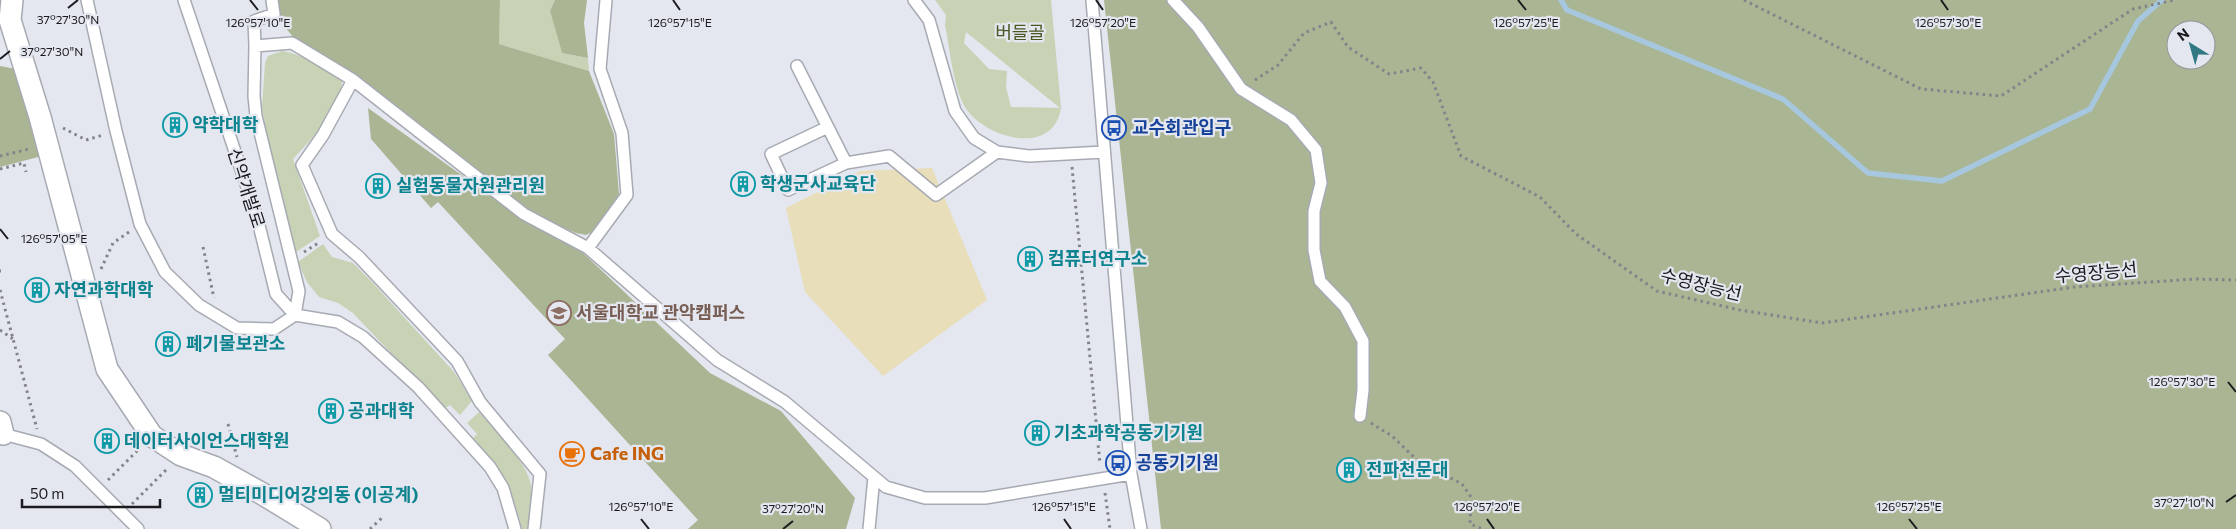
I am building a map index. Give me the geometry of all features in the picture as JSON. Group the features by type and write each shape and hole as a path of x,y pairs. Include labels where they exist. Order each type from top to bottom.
{"street":[{"path":"12,0 10,20 40,117 107,369 152,436 181,456 214,467 320,529"}],"lane":[{"path":"87,0 116,131 140,224 164,272 199,305 237,328 274,329 295,315 338,322 363,337 418,387 490,466 503,488 515,529"},
{"name":"신약개발로","path":"184,0 256,217 276,294 295,315"},
{"path":"272,0 274,14 254,21 256,46 254,96 256,116 299,291 295,315"},
{"path":"588,248 627,195 622,133 600,70 606,0"},
{"path":"914,0 929,20 955,111 974,138 997,152 1029,156 1104,152"},
{"path":"1092,0 1131,474 1141,529"},
{"path":"1173,0 1198,27 1242,88 1291,120 1316,150 1321,183 1314,211 1314,250 1320,281 1345,307 1362,341 1360,416"},
{"path":"256,46 292,43 353,80 524,214 588,248 716,360 785,402 886,487 925,498 985,498 1131,474"},
{"path":"797,66 846,163"},
{"path":"353,80 323,135 302,165 332,234 359,257 457,361 480,402 540,474 534,529"},
{"path":"828,127 771,154 788,190 846,163 889,156 936,195 997,152"},
{"path":"1,431 41,444 75,466 138,529"},
{"path":"869,529 874,477"}],"path":[{"path":"1744,0 1921,89 2001,96 2133,9 2175,0"},
{"name":"수영장능선","path":"1242,88 1278,65 1304,33 1331,22 1348,47 1389,74 1421,68 1433,82 1461,156 1540,197 1576,234 1657,291 1740,310 1822,323 2074,287 2196,279 2236,280"},
{"path":"40,117 86,140 116,131"},
{"path":"0,156 47,144"},
{"path":"1071,154 1100,464"},
{"path":"0,169 24,163 26,172"},
{"path":"88,294 113,243 140,224"},
{"path":"291,260 332,234"},
{"path":"203,247 217,316"},
{"path":"0,290 41,444"},
{"path":"0,330 14,340"},
{"path":"1360,416 1392,436 1418,461 1462,484 1471,497 1470,524 1483,529"},
{"path":"228,424 245,484"},
{"path":"99,490 152,436"},
{"path":"123,513 181,456"},
{"path":"1105,493 1110,529"},
{"path":"370,529 384,516"}],"green space":[{"path":"276,0 500,0 499,44 589,71 614,134 619,194 594,231 586,235 576,233 537,216 375,94 294,38 279,20"},
{"path":"500,0 555,0 550,11 562,53 588,58 589,71 499,44"},
{"path":"555,0 587,0 584,23 588,58 562,53 550,11"},
{"name":"버들골","path":"935,0 1051,0 1061,108 1055,124 1045,133 1032,138 1017,138 1002,134 974,118 965,107 961,98 952,67 945,25 946,15","holes":["966,32 1060,108 1011,107 1006,87 1007,71 989,69 964,43"]},
{"path":"1104,0 2236,0 2236,529 1161,529"},
{"path":"282,51 306,58 342,79 341,90 332,112 317,133 293,159 320,236 296,252 271,160 262,108 265,63 268,56"},
{"path":"0,66 16,69 42,156 0,167"},
{"path":"368,108 523,219 581,251 710,373 781,411 855,498 846,529 688,529 698,520 548,355 565,339 438,202 431,208 371,139"},
{"path":"323,244 332,257 353,263 454,372 472,401 460,415 450,405 444,409 353,313 338,303 319,297 307,282 298,262"},
{"path":"479,412 510,447 529,477 531,497 527,529 522,529 519,516 504,480 473,438 477,434 467,423"}],"sand":[{"path":"932,168 987,300 883,376 805,292 786,208 860,171"}],"waterway":[{"path":"1561,0 1567,10 1783,99 1868,173 1942,181 2090,109 2138,21 2162,0"}],"place":[{"name":"약학대학","path":"175,125"},
{"name":"교수회관입구","path":"1114,128"},
{"name":"학생군사교육단","path":"743,184"},
{"name":"실험동물자원관리원","path":"378,186"},
{"name":"컴퓨터연구소","path":"1030,259"},
{"name":"자연과학대학","path":"37,290"},
{"name":"서울대학교 관악캠퍼스","path":"559,313"},
{"name":"폐기물보관소","path":"168,344"},
{"name":"공과대학","path":"331,411"},
{"name":"기초과학공동기기원","path":"1037,433"},
{"name":"데이터사이언스대학원","path":"107,441"},
{"name":"Cafe ING","path":"572,454"},
{"name":"공동기기원","path":"1118,463"},
{"name":"전파천문대","path":"1349,470"},
{"name":"멀티미디어강의동 (이공계)","path":"200,495"}]}
